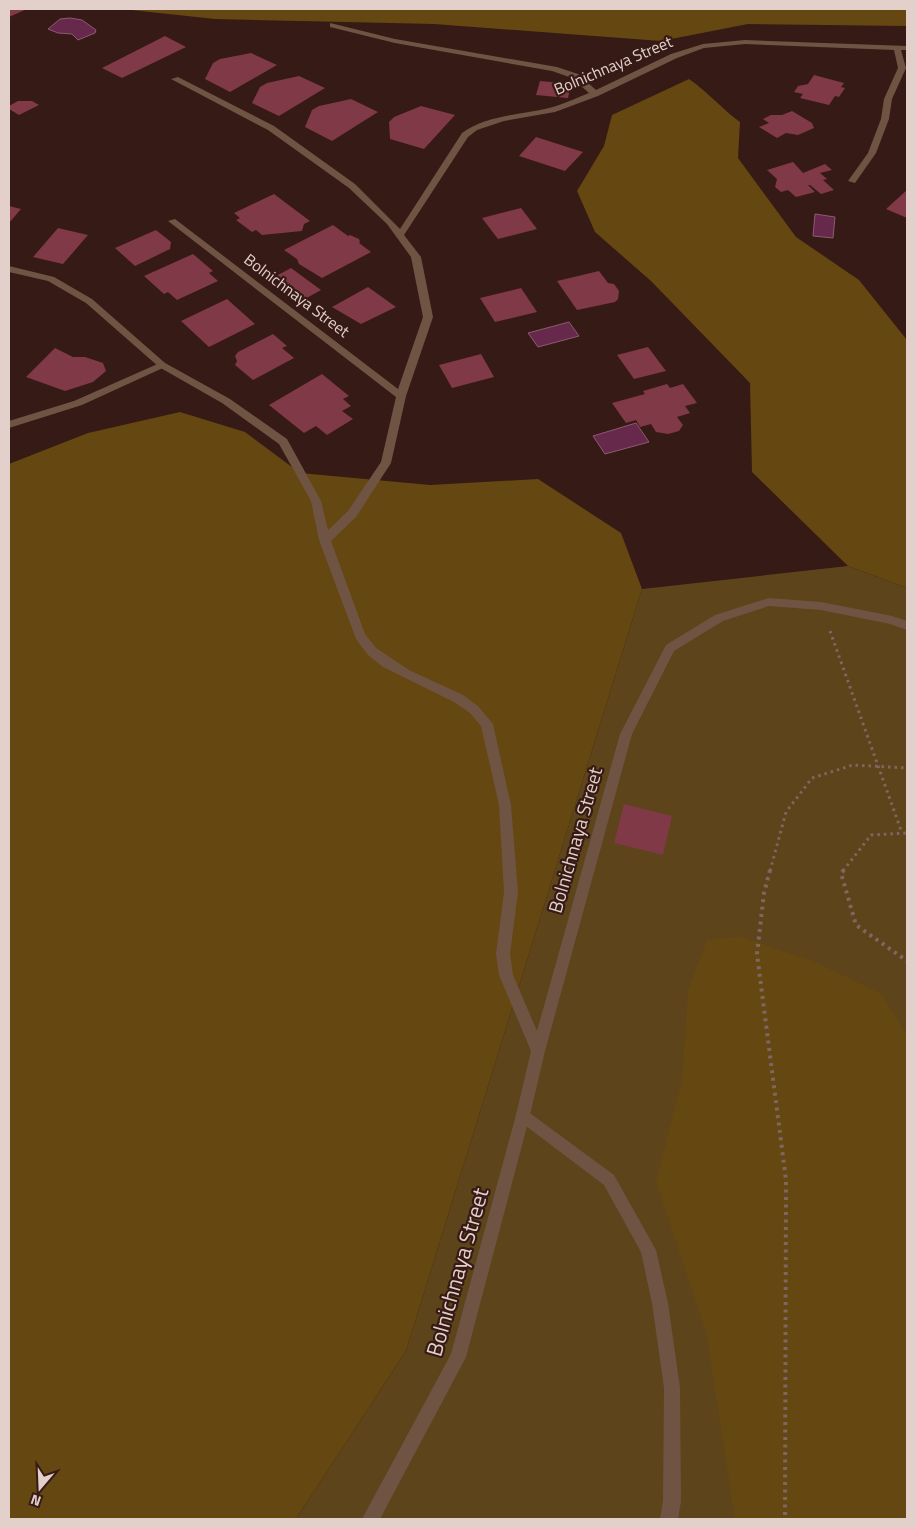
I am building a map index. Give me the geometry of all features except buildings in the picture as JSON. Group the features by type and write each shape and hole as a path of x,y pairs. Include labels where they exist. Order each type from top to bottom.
{"street":[{"path":"333,25 395,41 554,69 575,76 595,94"},
{"name":"Bolnichnaya Street","path":"400,235 465,135 474,128 502,119 552,110 595,94 674,56 703,46 724,43 907,48"},
{"path":"852,181 872,154 885,119 888,99 902,68 897,48"},
{"path":"175,79 271,128 352,186 390,222 416,257 428,317 401,396 386,463 352,514 325,540"},
{"name":"Bolnichnaya Street","path":"172,221 401,396"},
{"path":"10,270 51,279 89,301 162,365 226,401 283,442 316,501 325,540 360,636 368,649 383,662 441,689 466,704 480,714 488,724 505,805 507,824 511,892 503,954 505,968 538,1051"},
{"path":"9,425 78,403 162,365"},
{"name":"Bolnichnaya Street","path":"371,1519 458,1357 523,1115 538,1051 626,734 670,648 719,618 769,602 821,606 892,620 907,626"},
{"path":"523,1115 609,1180 648,1250 660,1303 672,1388 672,1501 670,1519"}],"path":[{"path":"821,606 902,833"},
{"path":"785,1519 786,1180 757,954 764,893 786,812 812,778 853,765 907,768"},
{"path":"907,833 871,835 841,874 856,925 907,960"}],"shaded area":[{"path":"122,9 907,9 907,26 748,24 661,41 434,24 215,19"},
{"path":"60,19 82,20 96,30 95,33 78,40 72,34 58,33 48,29"},
{"path":"689,79 740,122 738,158 796,237 859,280 907,340 907,588 848,566 752,472 750,383 651,281 595,232 577,191 604,146 612,115"},
{"path":"815,214 835,217 833,238 813,236"},
{"path":"569,322 579,336 538,347 528,333"},
{"path":"180,412 245,432 300,473 430,485 538,479 621,533 642,589 406,1351 296,1519 9,1519 9,464 88,433"},
{"path":"636,423 649,442 605,454 593,436"},
{"path":"848,566 907,588 907,1519 296,1519 406,1351 642,589"},
{"path":"739,936 813,961 882,994 907,1036 907,1519 735,1519 706,1332 656,1182 682,1079 688,990 707,940"}]}
